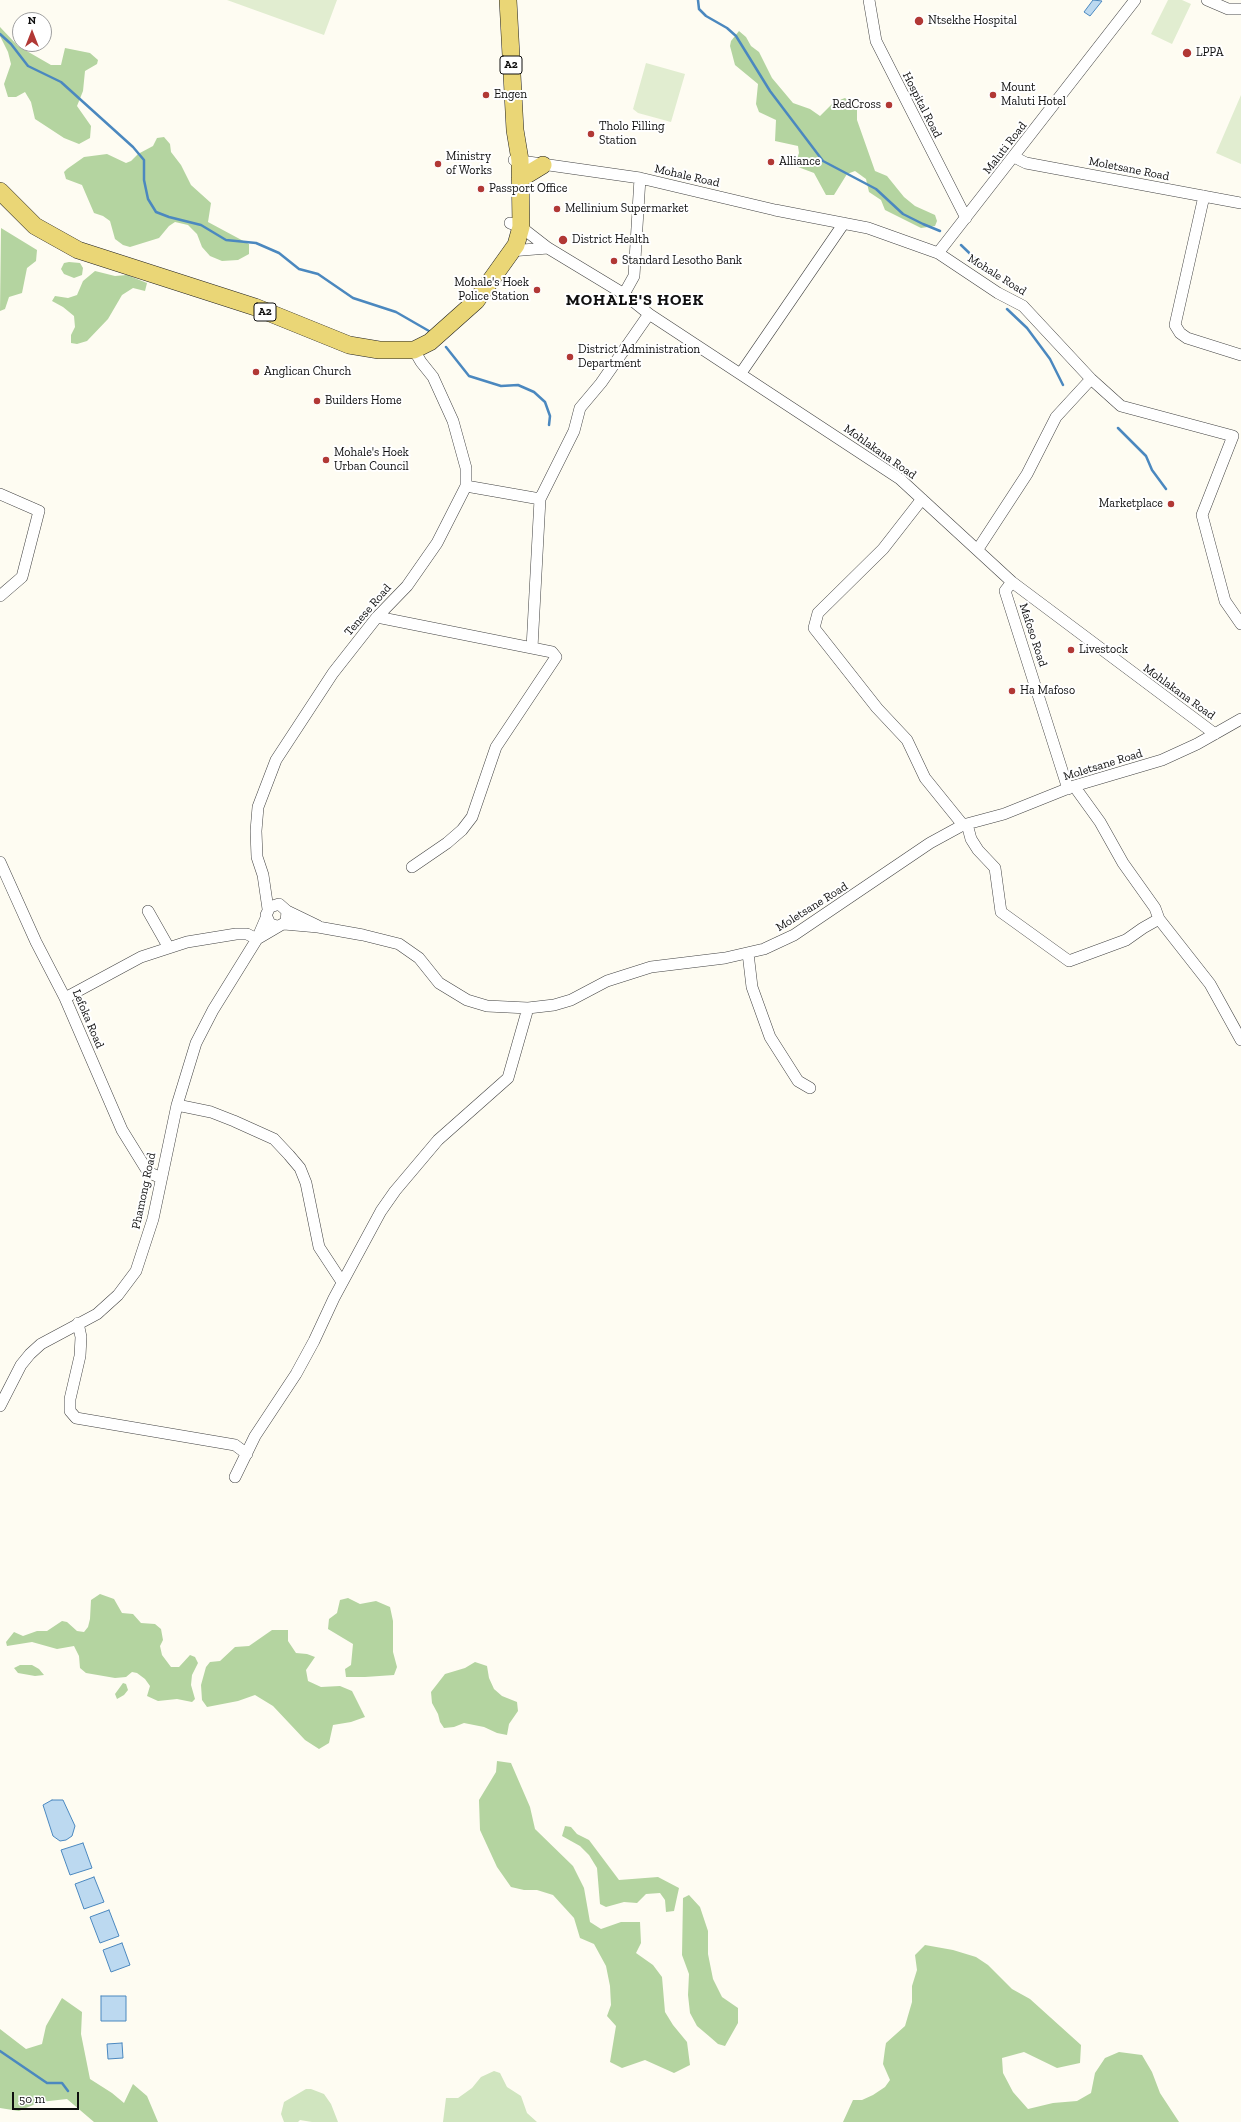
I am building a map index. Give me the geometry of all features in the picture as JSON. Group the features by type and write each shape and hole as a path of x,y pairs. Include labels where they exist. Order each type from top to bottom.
{"main road":[{"name":"A2","path":"508,0 517,160 520,179 516,225"},
{"name":"A2","path":"0,191 35,226 78,250 255,308 349,345 379,350 414,350 430,342 476,301 510,251 516,245 514,185 517,160"},
{"path":"520,179 543,164"}],"street":[{"name":"Hospital Road","path":"869,0 876,41 966,218"},
{"name":"Maluti Road","path":"938,253 1135,0"},
{"path":"1207,0 1228,9 1241,9"},
{"name":"Moletsane Road","path":"1014,157 1026,164 1241,203"},
{"name":"Mohale Road","path":"517,160 640,178 774,210 868,228 938,253 998,293 1022,306 1091,379 1121,406 1233,436 1202,515 1225,601 1241,624"},
{"path":"624,294 634,276 640,178"},
{"path":"1204,196 1175,325 1180,334 1187,338 1241,355"},
{"path":"741,373 844,223"},
{"name":"Mohlakana Road","path":"516,225 548,248 624,294 649,314 741,373 900,479 978,549 1012,582 1214,734"},
{"path":"510,251 548,248"},
{"path":"532,648 540,500 574,431 580,408 601,383 649,314"},
{"name":"Tenese Road","path":"267,914 266,890 257,857 256,831 258,807 276,760 302,718 333,673 377,617 407,586 438,543 466,486 466,468 461,447 448,409 433,377 414,350"},
{"path":"978,549 1027,474 1056,417 1091,379"},
{"path":"466,486 540,500"},
{"path":"0,494 39,511 22,577 0,596"},
{"path":"922,499 883,549 818,613 814,628 877,708 907,740 925,778 965,824 971,839 978,850 995,868 1001,912 1069,961 1126,940 1159,919"},
{"name":"Mafoso Road","path":"1012,582 1005,591 1071,787"},
{"path":"377,617 552,652 556,657 496,747 472,817 462,830 448,843 412,867"},
{"name":"Moletsane Road","path":"280,925 318,927 363,935 405,947 419,958 438,983 467,1000 487,1006 528,1008 554,1005 571,1000 607,981 651,966 748,953 764,949 794,935 930,843 965,824 1004,814 1071,787 1162,760 1241,720"},
{"path":"1071,787 1100,822 1123,863 1155,908 1159,919 1210,984 1241,1040"},
{"name":"Lefoka Road","path":"0,862 36,942 65,998 101,1084 132,1148 148,1172 161,1178"},
{"name":"Tenese Road","path":"266,890 272,894 283,908"},
{"path":"273,905 283,908 288,918 280,925 270,924 267,914 273,905"},
{"name":"Moletsane Road","path":"283,908 318,927"},
{"path":"148,911 169,948"},
{"name":"Phamong Road","path":"0,1406 21,1365 30,1354 42,1344 96,1314 118,1295 136,1271 153,1219 177,1105 196,1043 213,1010 257,939 267,914"},
{"name":"Phamong Road","path":"257,939 280,925"},
{"path":"65,998 141,957 186,942 236,934 247,934 257,939"},
{"path":"748,953 752,986 770,1037 798,1081 810,1088"},
{"path":"235,1477 255,1436 296,1374 342,1282 381,1211 395,1191 438,1140 508,1078 528,1008"},
{"path":"177,1105 211,1112 234,1121 274,1139 289,1155 300,1168 306,1183 319,1247 342,1282"},
{"path":"78,1323 81,1337 80,1356 70,1399 70,1411 76,1418 235,1445 247,1454"}],"green space":[{"path":"227,0 337,0 324,35"},
{"path":"1168,0 1182,0 1191,4 1172,44 1151,34"},
{"path":"0,27 12,40 12,52 28,52 51,65 61,65 65,48 90,53 98,60 97,64 85,71 83,91 77,106 91,126 90,138 79,144 64,138 35,119 31,102 25,92 16,97 8,97 4,84 11,64 8,52 0,36"},
{"path":"739,31 746,37 751,46 759,52 772,78 793,103 810,109 820,116 834,102 845,98 857,107 857,120 875,171 887,176 904,197 915,206 935,215 937,221 935,226 921,228 885,210 881,200 869,192 866,179 855,171 847,174 834,195 826,195 814,173 798,167 796,162 799,153 798,146 775,141 776,120 759,112 756,104 758,84 735,65 730,46 731,41"},
{"path":"646,63 685,74 671,122 638,113 633,109"},
{"path":"1241,95 1241,164 1216,153"},
{"path":"164,137 170,144 171,152 181,165 191,185 211,203 208,222 249,244 249,254 238,260 222,261 210,256 202,247 197,234 188,225 175,222 169,226 159,238 130,247 123,245 115,239 110,221 103,216 94,213 82,185 66,179 64,172 84,157 107,154 126,163 131,161 138,154 153,146 157,138"},
{"path":"1,228 37,250 36,261 27,268 22,293 9,297 5,309 0,311"},
{"path":"64,263 80,263 83,268 82,275 74,278 64,274 61,269"},
{"path":"95,271 115,276 127,275 147,283 145,291 133,288 122,295 108,319 87,341 77,344 71,343 71,335 75,327 74,316 63,307 52,301 55,296 68,298 77,295 83,281"},
{"path":"100,1594 114,1599 122,1613 133,1614 141,1623 155,1624 161,1629 163,1640 160,1646 162,1655 171,1667 179,1667 190,1655 195,1657 198,1663 192,1675 191,1685 195,1699 192,1702 177,1699 158,1701 147,1696 150,1686 145,1679 137,1673 132,1672 126,1677 115,1678 86,1673 80,1668 79,1656 74,1646 57,1649 32,1642 7,1646 6,1642 14,1632 23,1636 37,1631 47,1631 62,1621 67,1622 77,1631 84,1632 88,1627 90,1619 91,1600"},
{"path":"348,1598 360,1604 376,1601 390,1607 393,1621 393,1652 397,1667 394,1675 346,1677 345,1669 351,1665 353,1644 328,1629 329,1619 337,1613 340,1600"},
{"path":"272,1630 288,1630 288,1641 296,1653 307,1654 315,1657 306,1670 308,1681 321,1687 340,1686 352,1691 365,1717 351,1722 333,1725 329,1743 319,1749 305,1740 273,1706 255,1695 238,1701 207,1707 202,1700 201,1685 206,1667 210,1662 220,1661 235,1647 249,1646"},
{"path":"475,1662 487,1666 489,1678 494,1689 502,1696 517,1702 518,1711 509,1724 507,1735 497,1733 484,1727 464,1723 454,1727 444,1728 440,1722 438,1714 432,1703 431,1692 445,1674 465,1668"},
{"path":"20,1665 32,1665 39,1669 44,1675 35,1676 18,1673 14,1668"},
{"path":"123,1683 126,1684 128,1690 124,1695 117,1699 115,1694"},
{"path":"497,1761 511,1763 530,1807 535,1829 573,1866 584,1888 590,1922 601,1929 621,1922 640,1922 641,1943 636,1953 653,1965 662,1977 665,2012 673,2025 687,2042 690,2065 674,2073 645,2060 622,2068 610,2062 616,2026 607,2016 611,2005 610,1986 606,1966 594,1944 580,1938 574,1918 553,1895 537,1890 524,1890 511,1887 497,1867 480,1830 479,1800 496,1772"},
{"path":"565,1826 571,1827 577,1834 589,1840 619,1880 658,1877 679,1888 674,1911 666,1912 665,1900 660,1893 646,1894 637,1903 624,1902 606,1907 600,1904 597,1868 589,1855 580,1846 562,1836"},
{"path":"689,1895 700,1907 708,1931 708,1954 713,1979 722,1997 738,2008 738,2023 725,2046 718,2044 697,2026 690,2013 688,1995 689,1974 682,1955 683,1898"},
{"path":"925,1945 953,1950 976,1957 988,1965 1012,1989 1030,1999 1081,2045 1080,2063 1057,2068 1024,2052 1002,2058 1003,2073 1013,2092 1028,2109 1053,2103 1077,2101 1091,2093 1095,2073 1105,2058 1119,2052 1142,2055 1152,2072 1160,2093 1179,2122 843,2122 853,2100 862,2100 873,2095 885,2087 890,2080 883,2064 886,2043 905,2026 912,2002 912,1986 917,1970 915,1955"},
{"path":"62,1998 82,2012 81,2034 90,2079 112,2093 124,2103 133,2084 147,2096 158,2122 94,2122 67,2099 40,2102 19,2111 0,2108 0,2029 26,2049 42,2044 46,2026"},
{"path":"494,2071 500,2073 507,2087 521,2096 527,2113 537,2122 443,2122 446,2098 458,2098 472,2088 481,2077"},
{"path":"306,2089 311,2089 324,2094 331,2104 338,2122 312,2122 300,2120 298,2122 284,2122 281,2114 284,2102"}],"water":[{"path":"1093,0 1102,1 1090,16 1084,12"},
{"path":"52,1800 63,1800 75,1826 72,1836 66,1840 60,1841 53,1836 43,1805"},
{"path":"83,1843 92,1868 70,1875 61,1850"},
{"path":"94,1877 104,1902 84,1909 75,1884"},
{"path":"109,1910 119,1936 100,1943 90,1917"},
{"path":"122,1943 130,1965 111,1972 103,1950"},
{"path":"101,1996 126,1996 126,2021 101,2021"},
{"path":"122,2043 123,2058 108,2059 107,2044"}],"waterway":[{"path":"698,0 699,9 706,16 727,28 736,36 770,91 823,161 876,189 903,214 940,231"},
{"path":"0,34 11,44 28,66 61,82 133,147 144,160 144,180 148,199 156,212 201,225 226,240 256,243 279,253 299,269 318,274 353,298 396,312 429,331"},
{"path":"961,245 989,272"},
{"path":"1007,309 1027,328 1050,359 1063,385"},
{"path":"446,347 469,376 501,386 518,385 534,392 545,402 550,416 549,425"},
{"path":"1118,428 1146,456 1152,470 1166,489"},
{"path":"0,2051 47,2083 62,2083 68,2091"}],"place":[{"name":"Ntsekhe Hospital","path":"919,21"},
{"name":"LPPA","path":"1187,53"},
{"name":"Engen","path":"486,95"},
{"name":"Mount Maluti Hotel","path":"993,95"},
{"name":"RedCross","path":"889,105"},
{"name":"Tholo Filling Station","path":"591,134"},
{"name":"Alliance","path":"771,162"},
{"name":"Ministry of Works","path":"438,164"},
{"name":"Passport Office","path":"481,189"},
{"name":"Mellinium Supermarket","path":"557,209"},
{"name":"District Health","path":"563,240"},
{"name":"Standard Lesotho Bank","path":"614,261"},
{"name":"Mohale's Hoek Police Station","path":"537,290"},
{"name":"District Administration Department","path":"570,357"},
{"name":"Anglican Church","path":"256,372"},
{"name":"Builders Home","path":"317,401"},
{"name":"Mohale's Hoek Urban Council","path":"326,460"},
{"name":"Marketplace","path":"1171,504"},
{"name":"Livestock","path":"1071,650"},
{"name":"Ha Mafoso","path":"1012,691"}],"district":[{"name":"MOHALE'S HOEK","path":"635,300"}]}
